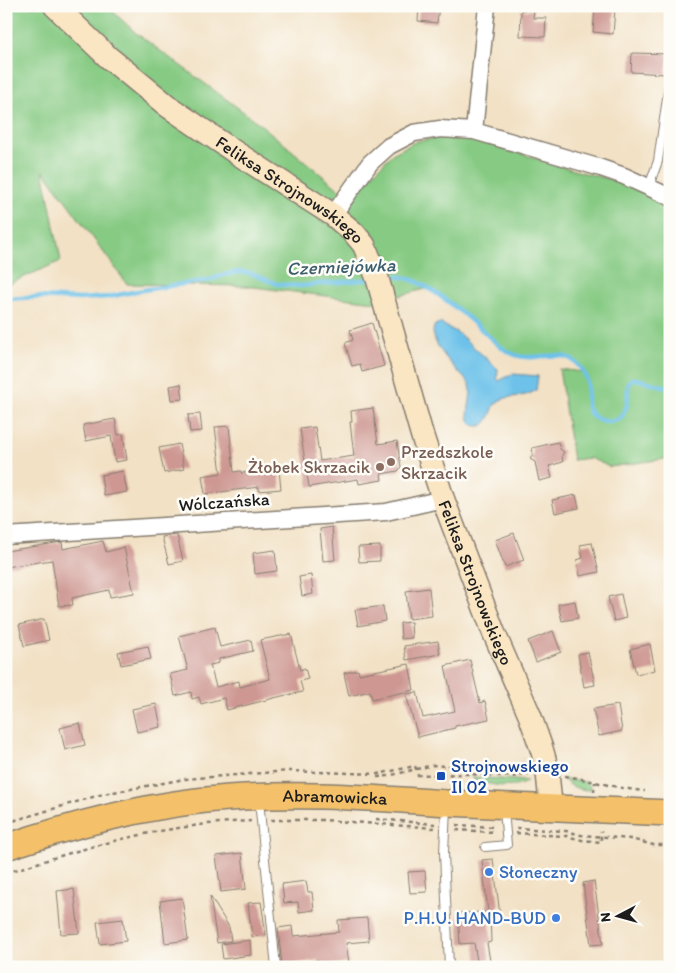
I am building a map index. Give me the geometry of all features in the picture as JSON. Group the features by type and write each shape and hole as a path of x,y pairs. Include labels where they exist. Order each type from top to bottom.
{"main road":[{"name":"Abramowicka","path":"6,847 76,825 142,809 198,801 259,811 326,796 445,819 505,822 551,808 670,813"}],"street":[{"name":"Feliksa Strojnowskiego","path":"55,6 108,57 169,107 333,215 360,239 373,263 422,435 443,499 494,633 530,716 542,750 547,768 551,808"},
{"path":"474,131 487,6"},
{"path":"333,215 370,163 384,150 398,140 430,129 474,131 601,168 649,186 670,197"},
{"name":"Wólczańska","path":"6,536 386,512 443,499"}],"lane":[{"path":"649,186 658,161 670,77"},
{"path":"259,811 276,967"},
{"path":"445,819 444,853 449,967"},
{"path":"485,847 507,845 505,822"}],"path":[{"path":"595,782 612,787 651,792"},
{"path":"6,873 78,850 145,834 193,826 259,811 323,820 445,819"},
{"path":"202,820 259,811 305,816"},
{"path":"342,817 505,822 566,831 580,835 631,839 653,844 670,845"},
{"path":"118,836 183,823"},
{"path":"601,831 601,837"},
{"path":"6,868 45,856"}],"green space":[{"path":"6,6 107,6 136,33 260,124 353,201 356,194 370,177 392,154 417,141 448,137 481,141 577,171 621,182 670,206 670,458 610,467 590,458 573,460 559,369 583,372 574,363 559,356 527,357 511,354 429,288 375,302 245,286 127,284 43,170 61,261 6,285"},
{"path":"473,777 527,781 515,786 501,786 474,781"},
{"path":"563,779 586,782 590,786 590,790 575,788"}],"water":[{"path":"440,323 458,333 498,369 497,378 499,381 512,374 538,376 536,390 526,395 500,400 496,403 489,418 483,425 474,425 468,417 471,393 468,382 444,355 435,339 433,331 435,325"}],"building":[{"path":"419,6 439,6 437,23 418,21"},
{"path":"595,7 615,9 613,34 593,32"},
{"path":"521,10 534,10 533,18 546,18 545,37 520,36"},
{"path":"632,53 668,54 666,73 631,72"},
{"path":"372,323 384,366 362,372 360,364 352,366 345,343 353,340 350,330"},
{"path":"181,384 183,399 172,400 170,386"},
{"path":"373,408 378,444 397,441 401,467 398,471 381,474 382,480 359,484 358,479 309,487 300,429 315,427 320,461 354,456 350,422 352,422 351,411"},
{"path":"200,414 202,431 190,432 188,415"},
{"path":"115,419 118,435 123,434 127,460 115,462 111,436 86,441 83,425"},
{"path":"229,426 234,472 279,470 281,489 259,491 259,487 205,494 202,476 221,473 215,427"},
{"path":"558,442 560,449 564,452 562,455 563,462 549,466 552,478 539,481 535,462 530,459 533,454 532,448"},
{"path":"179,444 184,469 164,473 159,448"},
{"path":"123,471 127,492 104,496 101,475"},
{"path":"576,495 579,508 555,513 552,500"},
{"path":"332,527 335,560 323,561 320,529"},
{"path":"514,533 524,560 505,567 495,540"},
{"path":"177,535 183,561 169,564 162,537"},
{"path":"103,541 106,552 124,547 134,593 110,597 109,590 72,598 73,605 59,606 52,560 6,567 6,551 62,542 63,549"},
{"path":"592,543 599,572 580,576 577,560 583,558 580,545"},
{"path":"380,546 380,561 359,562 358,547"},
{"path":"275,550 277,571 255,574 253,553"},
{"path":"311,575 313,594 302,596 299,577"},
{"path":"429,588 432,616 409,619 406,591"},
{"path":"621,594 626,618 614,621 608,597"},
{"path":"575,601 578,618 562,621 558,604"},
{"path":"383,606 385,621 358,626 355,610"},
{"path":"44,619 49,640 24,646 19,625"},
{"path":"411,622 412,638 401,639 400,623"},
{"path":"215,627 220,647 251,640 253,651 219,659 219,663 210,665 216,687 239,681 240,687 270,679 260,640 291,634 300,670 305,668 308,679 300,681 303,692 227,710 224,698 201,704 199,697 192,699 191,692 175,696 170,674 188,670 179,636"},
{"path":"553,631 561,652 536,662 528,641"},
{"path":"438,641 440,654 406,660 404,646"},
{"path":"650,644 655,670 636,674 630,649"},
{"path":"148,646 151,659 121,665 118,652"},
{"path":"588,652 595,685 584,687 578,654"},
{"path":"470,660 480,703 485,701 489,719 455,726 455,728 418,737 406,694 417,692 423,718 455,711 445,666"},
{"path":"409,664 414,690 372,699 370,691 349,696 344,673 358,670 359,674"},
{"path":"156,704 161,727 137,732 132,709"},
{"path":"618,705 622,731 599,736 593,709"},
{"path":"80,723 85,745 65,750 60,728"},
{"path":"242,853 246,889 221,892 216,856"},
{"path":"493,859 500,915 490,916 491,942 487,943 491,967 478,967 474,943 460,944 458,913 488,912 482,860"},
{"path":"425,871 427,892 410,893 408,872"},
{"path":"306,881 308,892 312,892 314,910 299,912 298,902 284,903 282,884"},
{"path":"594,881 603,944 591,945 583,883"},
{"path":"74,889 79,933 61,934 57,891"},
{"path":"210,896 229,927 231,941 217,943"},
{"path":"182,898 188,940 165,943 160,901"},
{"path":"261,902 266,935 252,937 248,903"},
{"path":"367,918 369,941 346,943 349,963 318,966 318,960 282,966 278,928 292,926 293,936 339,932 338,920"},
{"path":"123,919 126,941 100,944 97,922"},
{"path":"250,940 251,955 223,959 221,944"}],"waterway":[{"name":"Czerniejówka","path":"6,299 108,297 210,280 238,272 250,273 277,284 300,286 372,279"},
{"name":"Czerniejówka","path":"384,277 404,277 425,286 454,306 500,346 515,355 524,357 560,356 569,358 577,363 587,379 588,410 598,419 609,422 620,419 627,405 628,387 632,379 670,387"}],"place":[{"name":"Przedszkole Skrzacik","path":"391,462"},
{"name":"Żłobek Skrzacik","path":"380,467"},
{"name":"Strojnowskiego II 02","path":"441,776"},
{"name":"Słoneczny","path":"489,872"},
{"name":"P.H.U. HAND-BUD","path":"556,918"}]}
